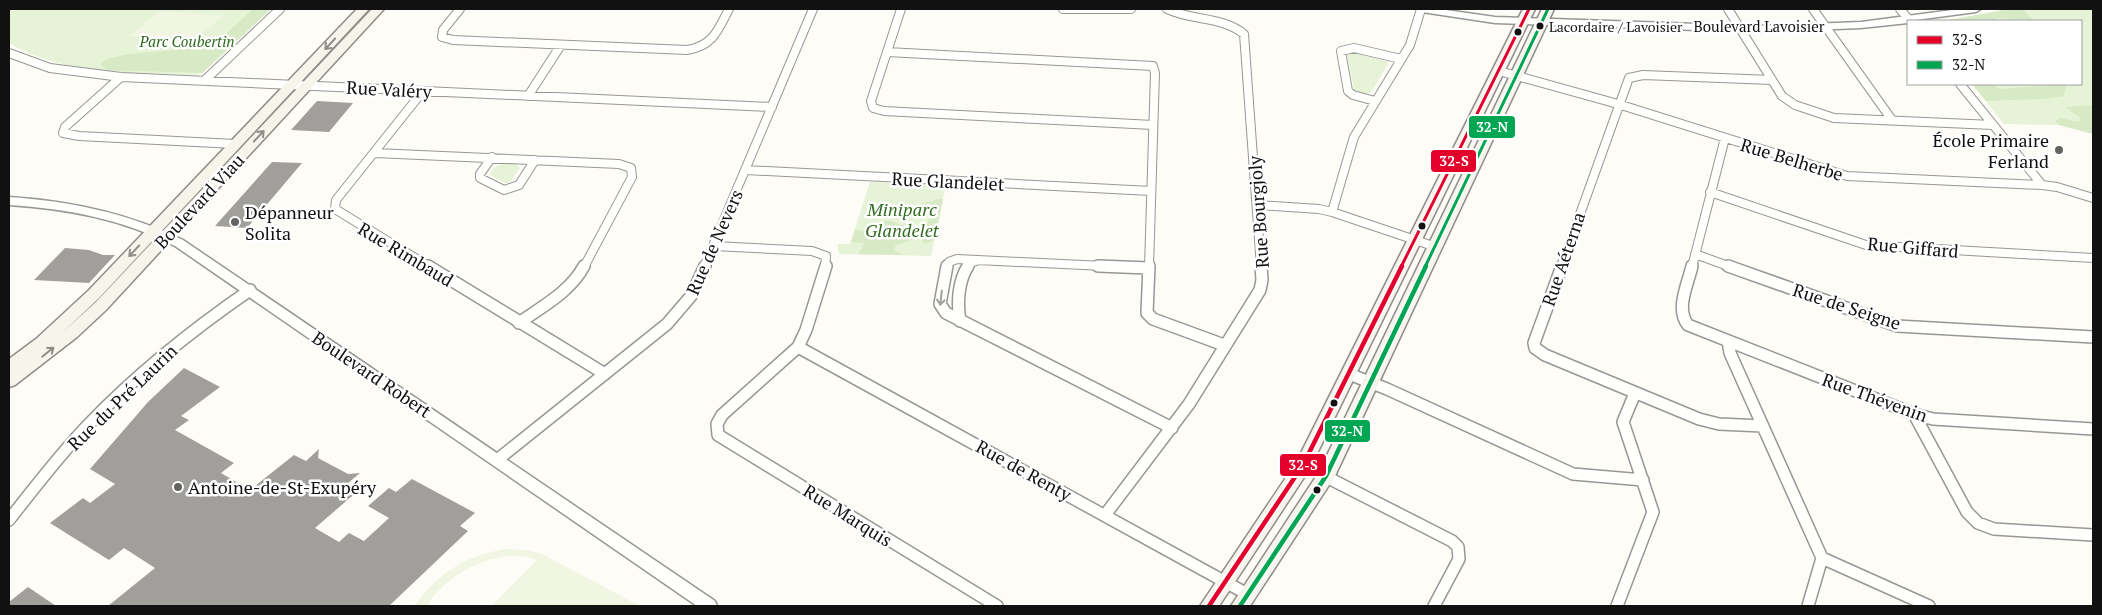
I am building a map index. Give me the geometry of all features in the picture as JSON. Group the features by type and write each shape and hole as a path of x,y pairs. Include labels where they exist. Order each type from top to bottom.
{"main road":[{"name":"Boulevard Viau","path":"9,381 72,333 101,306 235,144 363,9"},
{"name":"Boulevard Viau","path":"9,367 66,321 160,233 378,9"},
{"path":"1209,606 1303,465 1529,9"},
{"path":"1245,600 1326,476 1372,383 1548,9"}],"street":[{"path":"204,81 280,9"},
{"path":"460,9 443,30 442,37 453,40 694,50 711,41 729,9"},
{"name":"Rue de Nevers","path":"497,460 653,336 682,308 698,283 813,9"},
{"path":"901,9 872,101 873,108 884,111 1154,125"},
{"path":"1062,9 1131,9"},
{"name":"Rue Bourgjoly","path":"1105,515 1172,428 1200,387 1224,345 1260,290 1262,280 1244,34 1241,30 1230,25 1181,16 1167,9"},
{"path":"1332,212 1354,137 1410,45 1421,9"},
{"name":"Boulevard Lavoisier","path":"1421,9 1469,17 1524,21 1740,28 1826,27 1907,21"},
{"path":"1728,9 1782,96 1795,106 1834,118 1993,125"},
{"path":"1813,9 1892,120"},
{"path":"1900,9 1908,20"},
{"name":"Boulevard Lavoisier","path":"1915,20 1976,9"},
{"path":"528,96 562,45"},
{"path":"1375,101 1353,95 1348,90 1341,51 1354,48 1401,60"},
{"path":"887,52 1153,66 1155,73 1154,125 1147,310 1149,316 1224,345"},
{"name":"Rue Valéry","path":"9,53 42,66 59,70 122,77 772,107"},
{"name":"Rue Belherbe","path":"1499,71 1618,104 1847,176 2042,185 2057,187 2093,198"},
{"name":"Rue Aéterna","path":"1763,426 1710,423 1545,355 1535,348 1534,343 1627,80 1632,76 1772,80"},
{"path":"122,77 65,127 63,132 79,136 235,144"},
{"path":"1961,85 2042,185"},
{"name":"Rue Rimbaud","path":"423,91 336,200 335,209 605,374"},
{"path":"1696,254 1725,138"},
{"path":"375,153 620,164 631,168 632,177 577,280 519,323"},
{"path":"492,158 480,174 480,178 504,190 519,185 535,160"},
{"name":"Rue Glandelet","path":"746,170 1151,191"},
{"name":"Rue Giffard","path":"1710,192 1866,245 2093,258"},
{"name":"Boulevard Robert","path":"9,201 90,210 160,233 250,290 709,606"},
{"path":"1258,205 1319,209 1332,212 1436,247"},
{"path":"714,246 812,251 826,256 826,268 806,330 798,346"},
{"name":"Rue Thévenin","path":"1696,254 1681,310 1682,319 1695,329 1914,414 1933,419 2093,429"},
{"name":"Rue de Seigne","path":"1696,254 1898,326 2093,337"},
{"path":"1148,268 957,259 949,262 947,266 940,307 960,321 1172,428"},
{"path":"960,321 958,307 965,269 971,263 980,259"},
{"name":"Rue du Pré Laurin","path":"9,520 89,424 134,379 201,323 250,290"},
{"path":"1728,341 1730,353 1822,558 1808,606"},
{"name":"Rue Marquis","path":"798,346 722,415 717,421 715,428 718,435 997,606"},
{"name":"Rue de Renty","path":"798,346 1225,582 1245,600"},
{"path":"1349,374 1570,473 1580,476 1643,480"},
{"path":"1617,606 1653,512 1623,422 1635,393"},
{"path":"1914,414 1967,512 1978,523 1994,529 2093,535"},
{"path":"1303,465 1446,536 1458,546 1459,558 1434,606"},
{"path":"1822,558 1930,606"}],"green space":[{"name":"Parc Coubertin","path":"9,9 271,9 204,72 197,75 125,72 76,67 30,54 9,43"},
{"path":"253,9 271,9 202,73 108,70 100,65 106,59 129,54 174,50 216,43"},
{"path":"2009,9 2093,9 2093,134 2059,125 2004,124 1973,85 2082,85 2082,20 1949,20"},
{"path":"2009,9 2023,9 2033,20 1997,18 1994,20 1949,20"},
{"path":"160,11 223,16 194,40 129,36"},
{"path":"1350,51 1389,62 1371,93 1364,94 1354,90 1347,54"},
{"path":"1973,85 1995,85 1999,89 2066,85 2064,96 2044,99 1986,101"},
{"path":"2093,105 2093,134 2059,125 2055,121 2060,118 2079,122 2081,118 2065,107"},
{"path":"502,164 516,164 520,168 509,183 505,183 490,175 493,168"},
{"name":"Miniparc Glandelet","path":"870,182 946,185 931,256 840,254 838,244 850,244"},
{"path":"943,199 935,240 925,244 921,239 915,239 896,245 894,250 904,255 858,254 865,243 851,242 855,230 868,231 873,224 883,225 884,221 891,221 913,229 926,224 930,217 921,212 908,218 905,209"},
{"path":"508,549 527,550 542,554 640,606 492,606 537,560 522,556 507,556 491,559 460,573 436,594 427,606 414,606 433,584 455,567 480,555"}],"building":[{"path":"317,101 353,103 329,132 291,130"},
{"path":"272,162 302,163 247,228 215,226"},
{"path":"65,248 89,250 103,255 115,255 89,283 34,280"},
{"name":"Antoine-de-St-Exupéry","path":"184,368 220,387 181,416 189,420 175,430 234,463 221,473 250,490 294,455 306,461 319,449 318,458 348,474 360,473 347,484 359,490 315,528 339,542 349,533 364,541 389,518 368,506 389,488 396,492 412,479 475,513 460,526 468,531 389,606 108,606 155,568 124,548 109,560 50,523 83,498 90,503 115,484 90,469 148,402"},
{"path":"28,587 56,606 9,606 9,602"}],"transit line":[{"name":"32-S","path":"1209,606 1303,465 1529,9"},
{"name":"32-N","path":"1240,606 1326,476 1548,9"}],"place":[{"name":"Lacordaire / Lavoisier","path":"1540,26"},
{"name":"École Primaire Ferland","path":"2059,150"},
{"name":"Dépanneur Solita","path":"235,222"},
{"name":"Antoine-de-St-Exupéry","path":"178,487"}]}
